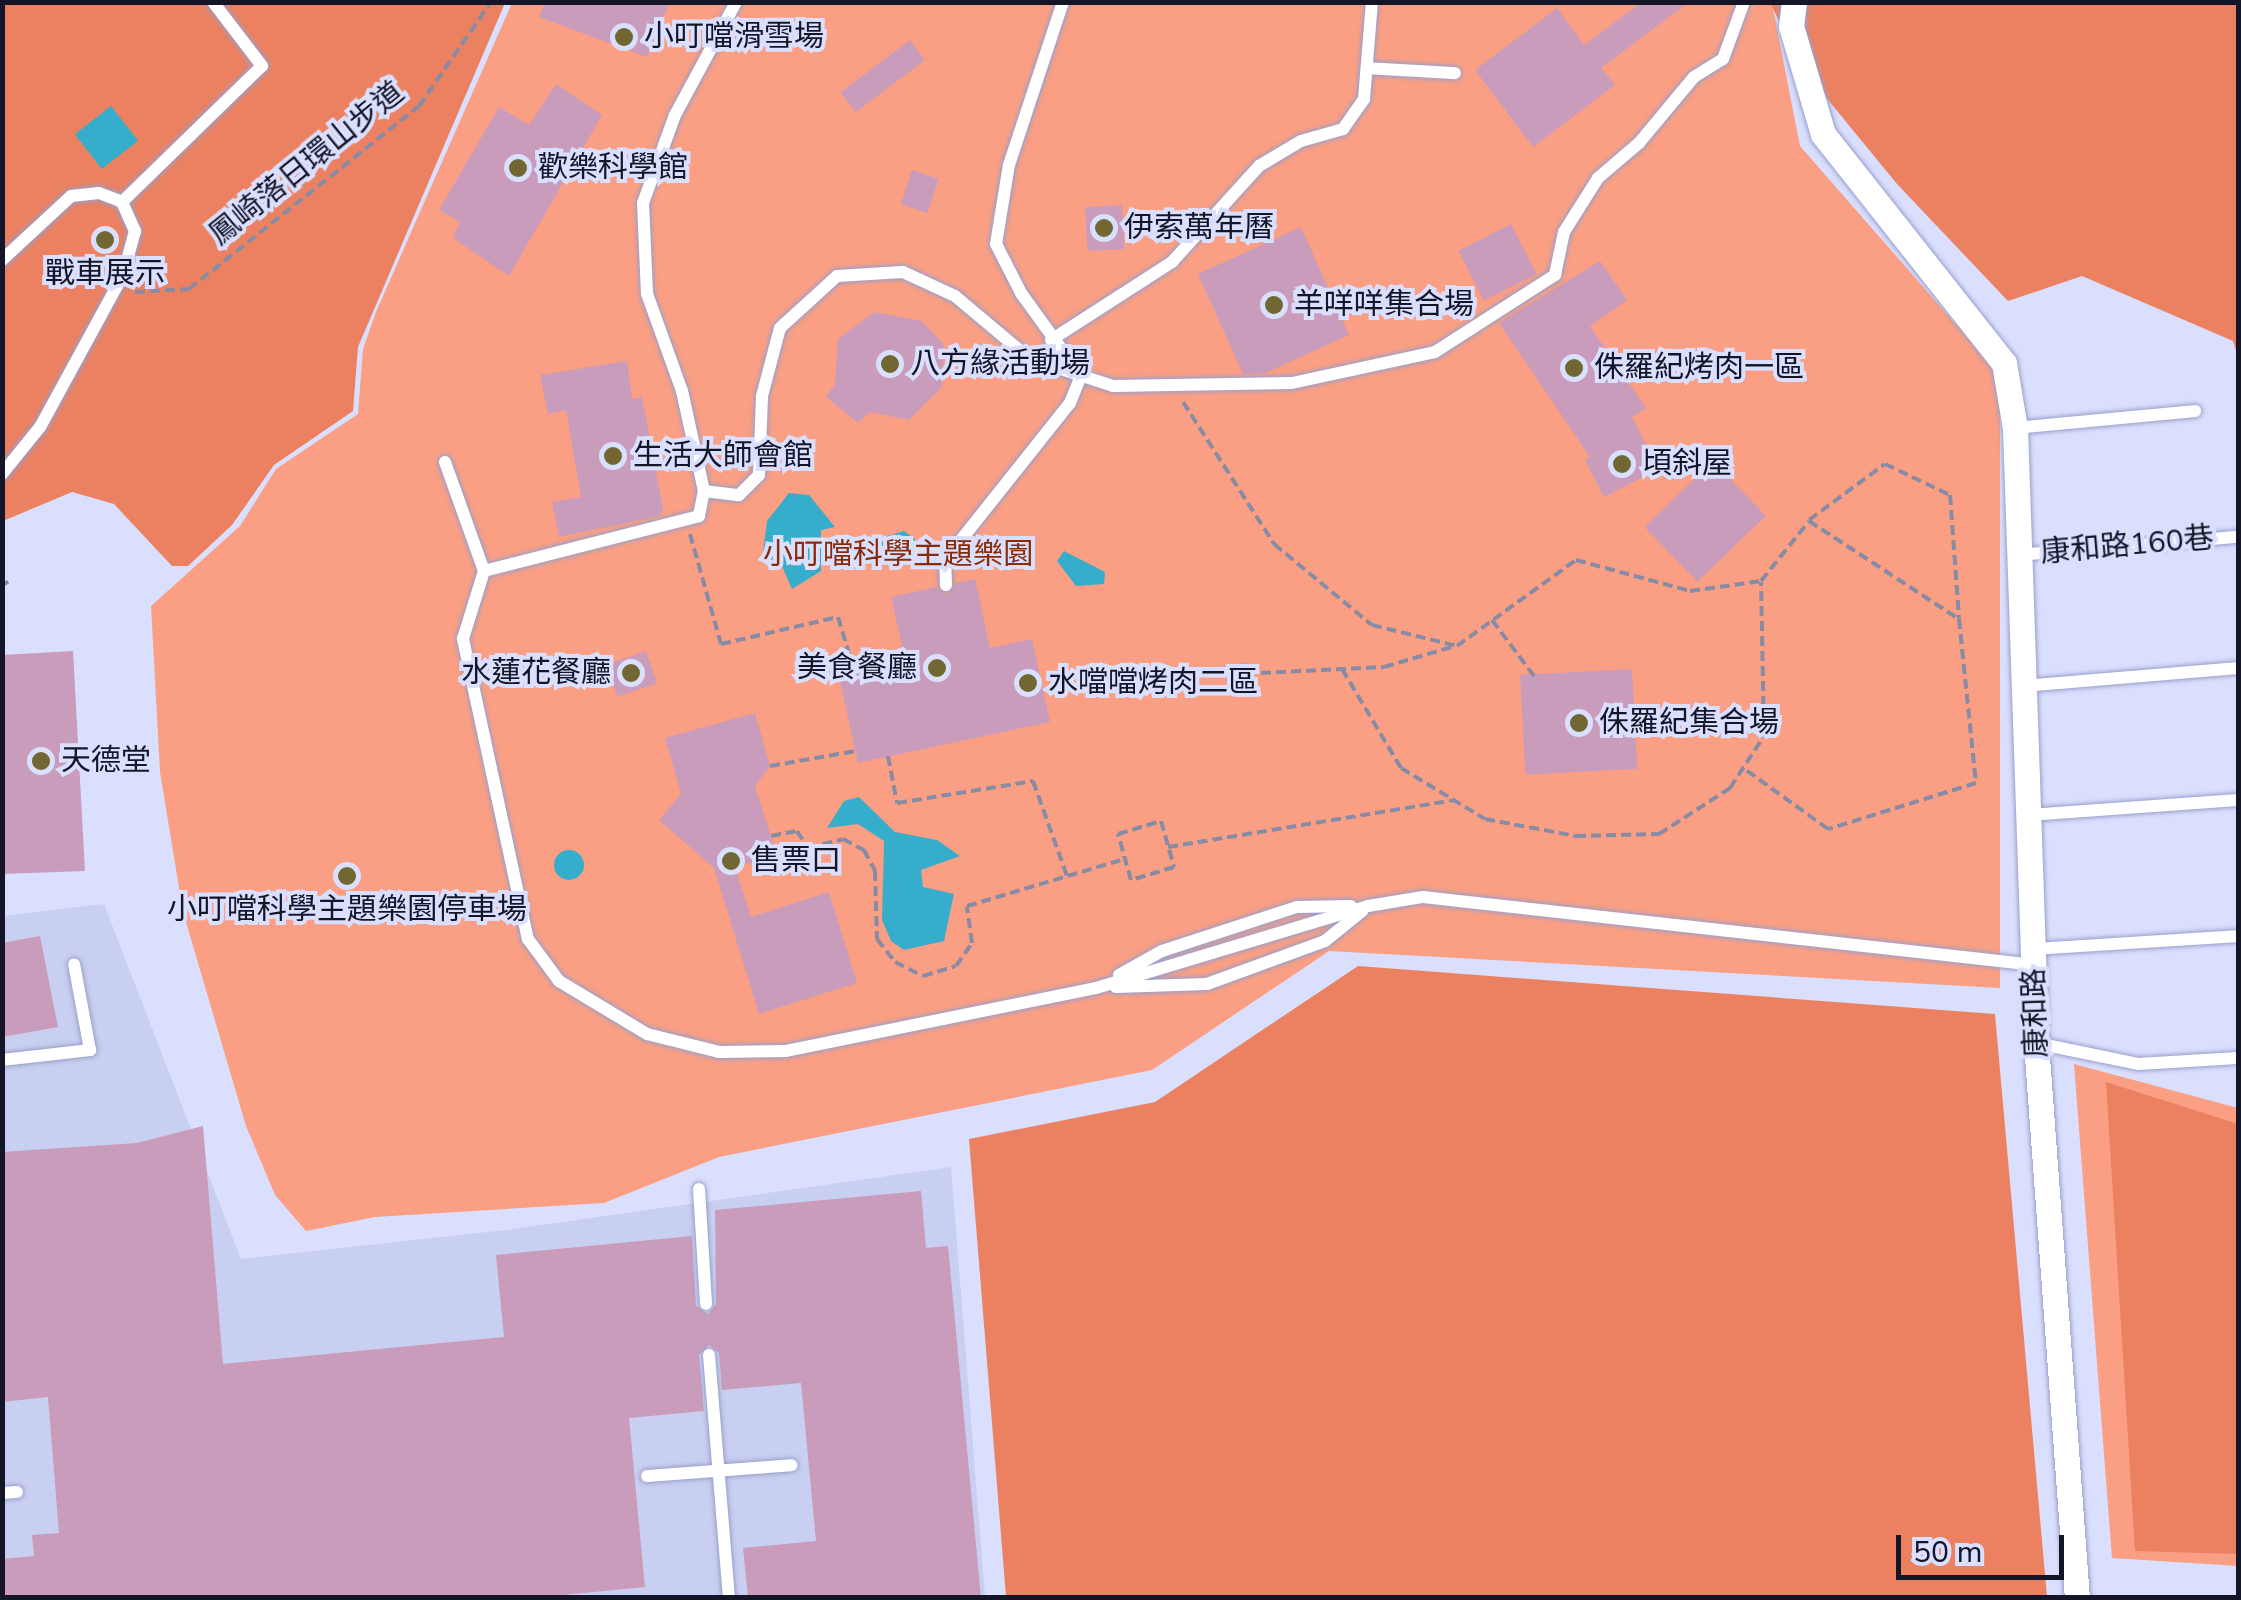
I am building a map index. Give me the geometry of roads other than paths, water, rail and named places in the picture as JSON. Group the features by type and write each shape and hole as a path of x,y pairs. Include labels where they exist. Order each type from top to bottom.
{"street":[{"name":"康和路","path":"1794,2 1791,26 1823,134 2004,362 2015,428 2015,555 2036,1043 2077,1598"}],"lane":[{"path":"122,202 262,66 213,2"},
{"path":"484,571 699,516 704,490 682,391 647,294 644,204 675,115 736,2"},
{"path":"1064,2 1009,165 996,244 1052,340 1081,376"},
{"path":"1052,340 1172,262 1259,166 1300,141 1343,129 1364,99 1372,2"},
{"path":"704,490 739,495 758,475 762,396 780,328 837,276 903,272 956,296 1030,359 1113,386 1292,383 1384,367 1435,352 1555,276 1564,232 1598,178 1639,143 1694,77 1723,59 1744,2"},
{"path":"1367,68 1455,73"},
{"path":"2,260 71,196 99,192 122,202 135,231 123,275 40,426 2,474"},
{"path":"946,585 946,560 1070,404 1081,376"},
{"path":"2015,428 2195,410"},
{"path":"445,462 484,571 462,639 528,939 559,981 648,1034 719,1052 786,1050 1096,988 1368,906 1423,897 2034,957 2238,936"},
{"name":"康和路160巷","path":"2015,555 2238,537"},
{"path":"2021,686 2238,668"},
{"path":"2028,815 2238,800"},
{"path":"1096,988 1208,984 1325,941 1368,906"},
{"path":"2,1060 90,1050 74,964"},
{"path":"2036,1043 2138,1064 2238,1058"},
{"path":"699,1189 706,1304"},
{"path":"710,1355 728,1598"},
{"path":"646,1476 792,1465"}],"water":[{"path":"111,106 138,141 102,169 75,134"},
{"path":"789,493 809,495 835,527 821,530 821,571 792,589 781,564 762,561 767,521"},
{"path":"904,531 915,539 911,563 898,563 883,546 856,545"},
{"path":"1064,551 1105,572 1104,584 1076,586 1057,561"},
{"path":"859,797 895,832 937,840 960,856 921,870 923,887 954,894 944,941 904,950 891,941 882,920 884,841 858,824 827,828 844,801"},
{"path":"569,850 580,854 584,865 580,876 569,880 558,876 554,865 558,854"}],"place":[{"name":"小叮噹滑雪場","path":"624,37"},
{"name":"歡樂科學館","path":"518,168"},
{"name":"伊索萬年曆","path":"1104,228"},
{"name":"戰車展示","path":"105,240"},
{"name":"羊咩咩集合場","path":"1274,305"},
{"name":"八方緣活動場","path":"890,364"},
{"name":"侏羅紀烤肉一區","path":"1574,368"},
{"name":"生活大師會館","path":"613,456"},
{"name":"頃斜屋","path":"1622,464"},
{"name":"美食餐廳","path":"937,668"},
{"name":"水蓮花餐廳","path":"631,673"},
{"name":"水噹噹烤肉二區","path":"1028,683"},
{"name":"侏羅紀集合場","path":"1579,723"},
{"name":"天德堂","path":"41,761"},
{"name":"售票口","path":"731,861"},
{"name":"小叮噹科學主題樂園停車場","path":"347,876"}],"park label":[{"name":"小叮噹科學主題樂園","path":"898,555"}]}
